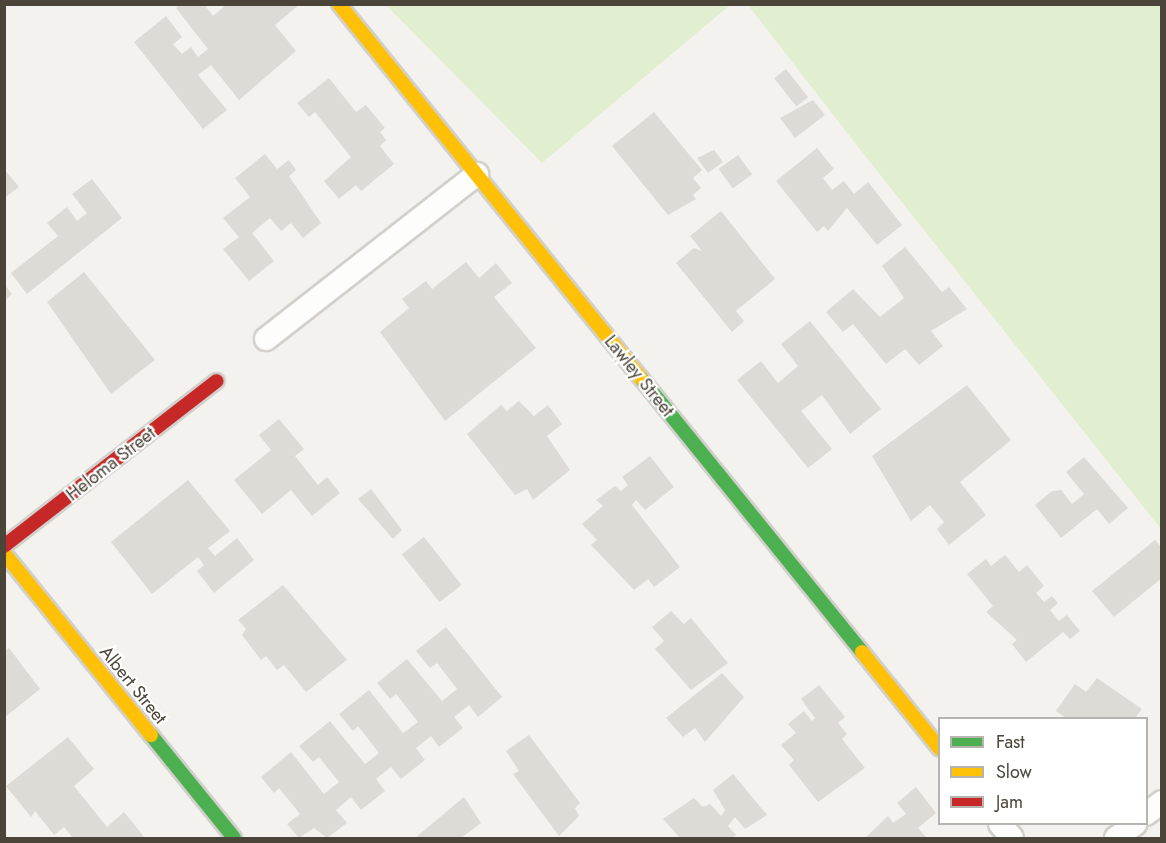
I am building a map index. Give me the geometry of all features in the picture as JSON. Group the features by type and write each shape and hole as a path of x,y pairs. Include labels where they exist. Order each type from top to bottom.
{"street":[{"name":"Lawley Street","path":"339,4 938,748"},
{"path":"266,339 477,174"},
{"name":"Heloma Street","path":"4,546 217,381"},
{"name":"Albert Street","path":"4,553 234,838"},
{"path":"1148,812 1161,802"},
{"path":"1001,825 1012,838"},
{"path":"1116,838 1134,825"}],"green space":[{"path":"386,5 730,5 542,163"},
{"path":"748,5 1161,5 1161,529 855,143"}],"building":[{"path":"180,4 204,4 213,16 227,4 300,4 275,25 296,51 239,100 211,65 198,75 227,110 203,129 134,42 166,16 182,37 173,44 182,54 191,47 198,57 208,49 176,8"},
{"path":"786,69 808,97 796,107 774,78"},
{"path":"329,78 356,112 366,105 385,128 380,132 386,140 380,146 394,164 361,191 356,185 339,199 324,181 351,157 315,112 309,117 297,103"},
{"path":"813,100 825,115 795,138 780,118"},
{"path":"654,112 702,170 693,178 701,188 693,195 696,199 668,215 612,146"},
{"path":"817,148 834,169 823,178 832,190 844,181 854,194 868,182 902,225 877,245 847,208 828,231 824,226 817,232 776,181"},
{"path":"714,150 723,162 708,173 697,158"},
{"path":"265,154 277,169 289,160 296,170 289,176 321,223 303,238 291,223 281,231 270,218 252,233 274,261 249,281 223,249 239,237 223,218 250,197 235,178"},
{"path":"738,155 752,174 733,189 719,169"},
{"path":"4,169 19,187 4,198"},
{"path":"92,179 122,218 27,294 11,273 58,236 47,223 67,207 77,221 87,213 72,194"},
{"path":"721,211 775,279 736,311 744,321 732,332 676,263 694,248 702,251 690,236"},
{"path":"905,247 942,292 949,287 967,309 931,331 943,346 919,365 905,349 886,364 853,324 843,332 826,312 853,289 880,317 904,298 882,266"},
{"path":"466,262 479,278 496,263 512,283 494,297 536,348 445,421 380,332 409,308 402,299 426,281 432,289"},
{"path":"84,272 155,360 111,394 47,302"},
{"path":"4,284 12,294 4,301"},
{"path":"810,321 881,409 850,434 822,395 801,411 832,449 808,468 737,380 761,361 778,383 798,366 781,344"},
{"path":"967,385 1011,440 960,482 986,515 949,545 937,529 944,522 930,505 911,521 872,456"},
{"path":"519,401 534,416 548,405 562,424 547,436 570,470 533,500 527,489 515,495 467,434 501,405 507,411"},
{"path":"279,419 304,449 295,456 318,485 327,477 340,493 312,516 291,490 262,514 234,480 271,450 259,435"},
{"path":"650,456 674,487 645,510 636,500 632,505 680,567 654,587 648,579 634,590 591,545 597,540 582,524 603,506 596,500 615,486 621,491 628,485 622,477"},
{"path":"1084,457 1128,508 1109,524 1097,509 1061,538 1035,505 1052,491 1061,490 1072,504 1084,494 1066,472"},
{"path":"188,480 230,531 208,548 215,556 237,538 254,560 214,593 197,571 204,565 198,557 152,594 111,542"},
{"path":"371,489 402,530 393,539 358,499"},
{"path":"424,537 462,585 439,602 402,554"},
{"path":"1155,540 1162,548 1162,578 1114,617 1092,591"},
{"path":"1005,555 1019,572 1027,565 1044,586 1036,593 1044,602 1052,596 1058,603 1050,610 1059,621 1067,615 1080,631 1070,639 1063,632 1026,662 1012,644 1017,640 986,612 993,606 967,574 986,559 991,566"},
{"path":"283,585 347,660 306,692 284,665 277,670 266,656 261,660 242,635 246,629 238,620"},
{"path":"671,611 684,624 691,618 728,663 691,690 655,649 664,641 652,627"},
{"path":"446,627 502,697 478,717 469,705 454,717 463,728 439,747 431,736 416,748 425,760 401,779 391,767 376,779 385,791 361,810 351,797 336,810 347,823 327,838 314,828 299,838 287,824 300,814 279,788 274,793 261,777 291,752 324,794 339,782 319,757 313,762 299,746 330,721 365,764 379,753 358,726 353,731 339,714 369,690 403,733 418,722 396,694 390,699 377,683 407,659 442,701 457,689 437,663 430,668 416,651"},
{"path":"9,648 40,689 4,718 4,652"},
{"path":"722,673 744,697 705,742 695,728 683,737 666,718"},
{"path":"1097,678 1142,709 1136,717 1065,717 1056,711 1075,684 1086,692"},
{"path":"819,685 845,717 838,723 847,734 842,739 865,768 818,802 789,765 794,760 781,745 796,733 788,724 804,711 812,721 815,718 801,699"},
{"path":"529,735 580,803 575,808 579,816 559,836 513,774 519,771 506,751"},
{"path":"68,737 94,769 74,786 107,827 124,812 145,838 73,838 64,827 54,835 35,811 31,817 6,786"},
{"path":"733,774 767,815 745,829 735,817 728,826 736,835 732,838 680,838 663,819 694,798 703,807 710,804 721,816 725,810 713,790"},
{"path":"916,787 936,813 918,828 927,838 865,838 888,816 893,823 906,814 897,803"},
{"path":"464,797 481,823 461,838 415,838"}],"traffic: fast":[{"path":"641,378 862,652"},
{"path":"151,735 234,838"}],"traffic: slow":[{"path":"339,4 641,378"},
{"path":"4,553 151,735"},
{"path":"862,652 938,747"}],"traffic: jam":[{"path":"4,546 217,381"}]}
